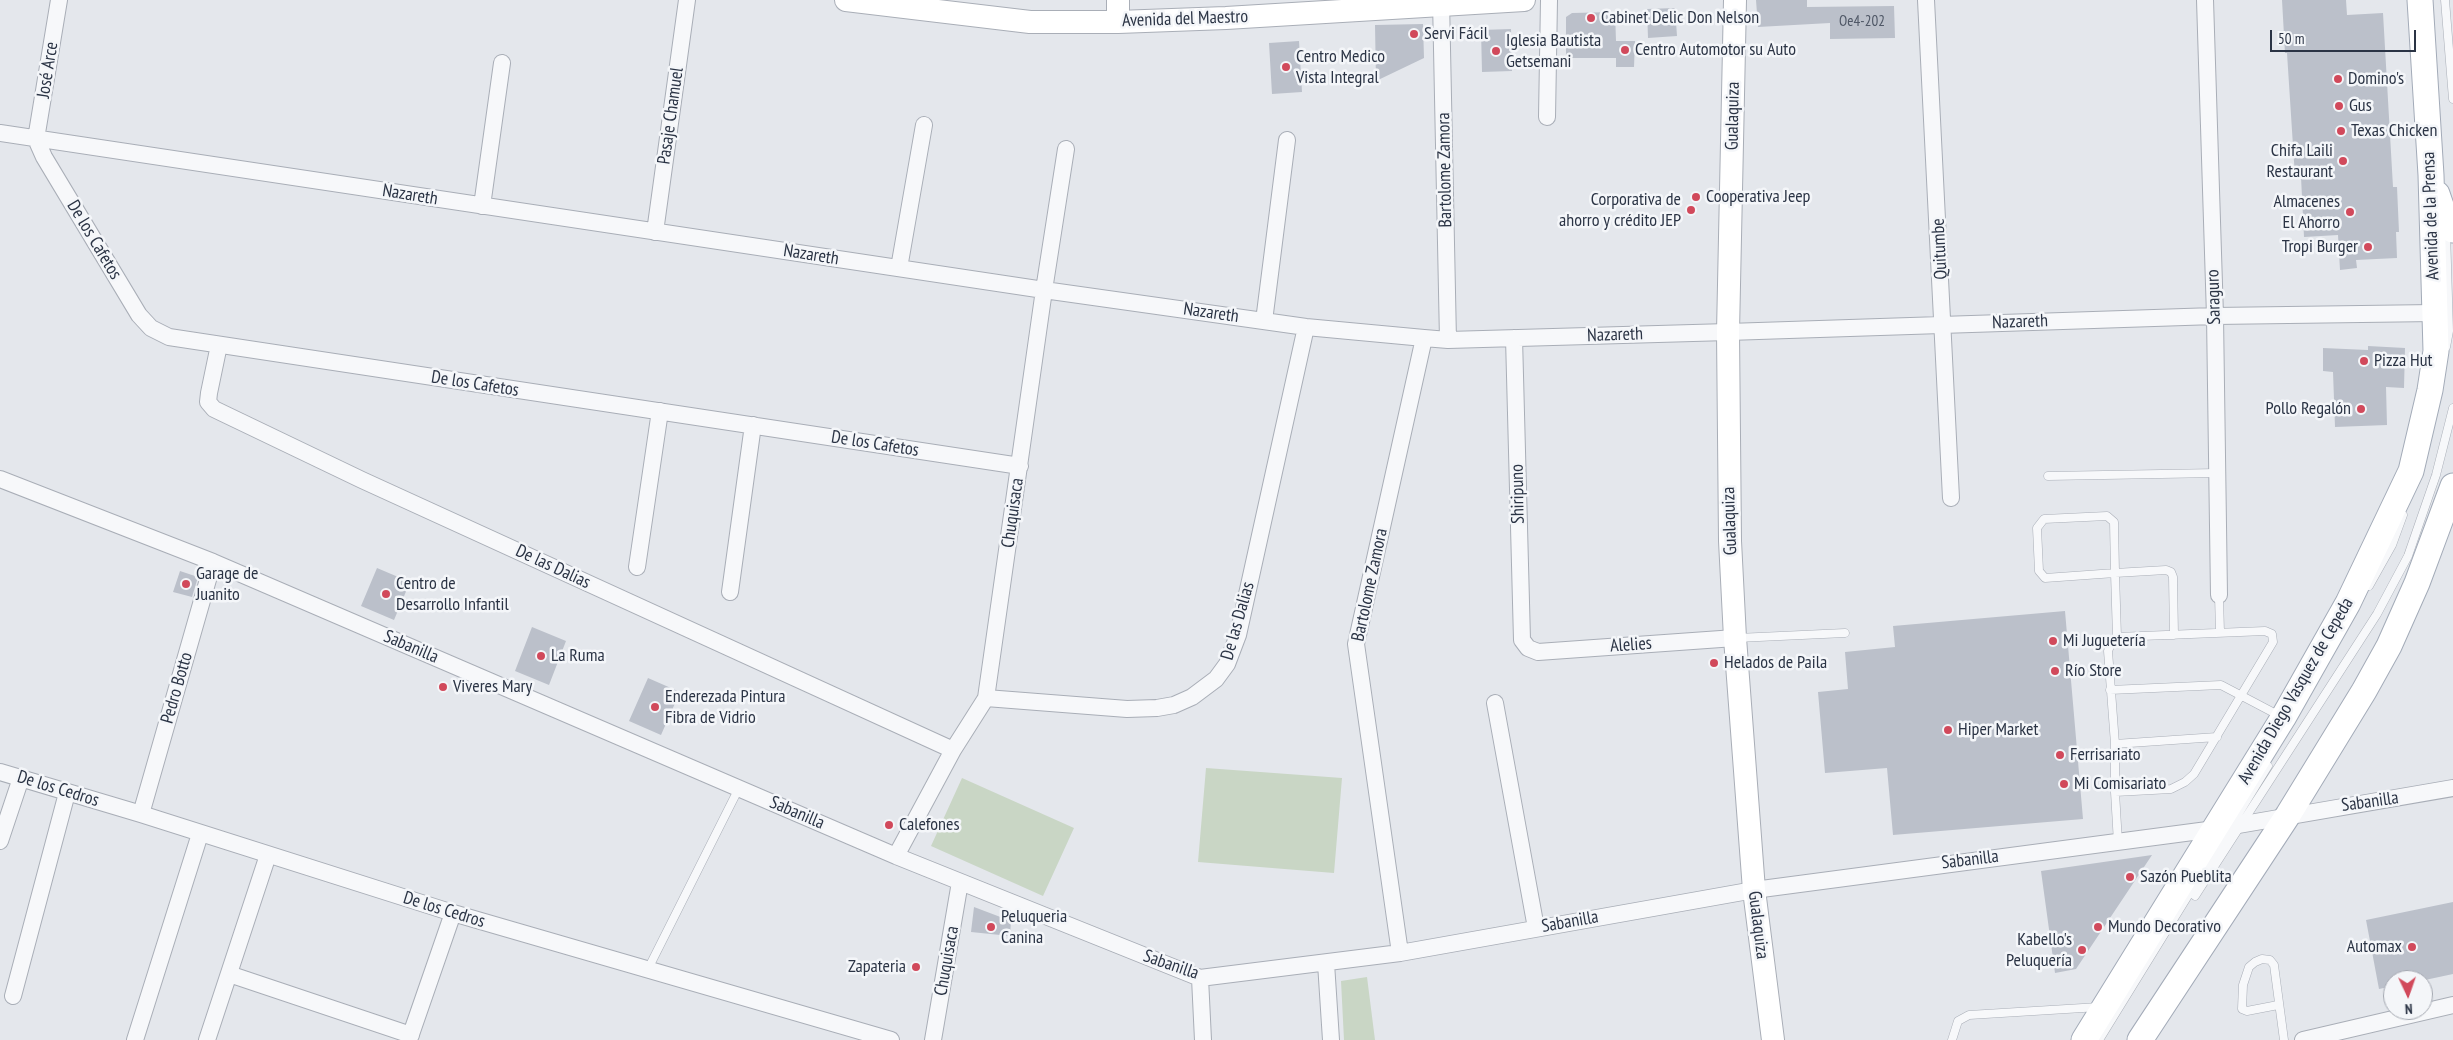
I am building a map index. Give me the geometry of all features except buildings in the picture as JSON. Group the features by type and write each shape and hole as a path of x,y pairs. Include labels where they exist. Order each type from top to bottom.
{"main road":[{"name":"Avenida de la Prensa","path":"2420,0 2437,183 2434,313"},
{"path":"2437,183 2450,225"},
{"name":"Avenida Diego Vasquez de Cepeda","path":"2084,1040 2103,1007 2229,827 2283,718 2352,595 2411,471 2430,390 2436,351 2434,313"},
{"path":"2140,1040 2288,815 2364,691 2389,646 2417,583 2453,486"}],"street":[{"name":"José Arce","path":"36,139 59,0"},
{"name":"Pasaje Chamuel","path":"655,232 687,0"},
{"name":"Avenida del Maestro","path":"846,0 1030,22 1118,11 1524,0"},
{"path":"1547,117 1549,0"},
{"name":"Gualaquiza","path":"1735,0 1728,332 1730,532 1735,638 1754,890 1773,1040"},
{"name":"Quitumbe","path":"1926,0 1944,324 1951,498"},
{"name":"Saraguro","path":"2205,0 2215,316 2219,595"},
{"name":"Bartolome Zamora","path":"1441,2 1448,340"},
{"path":"482,206 502,63"},
{"path":"899,268 924,125"},
{"name":"Nazareth","path":"0,133 1044,290 1306,327 1448,340 2215,316 2434,313"},
{"name":"De los Cafetos","path":"36,139 44,157 139,315 151,328 168,337 1020,466"},
{"path":"1264,321 1287,140"},
{"name":"Chuquisaca","path":"896,856 953,750 986,698 1066,149"},
{"name":"De las Dalias","path":"986,698 1127,709 1157,708 1180,703 1216,679 1227,664 1238,635 1306,327"},
{"name":"Bartolome Zamora","path":"1400,953 1356,644 1424,338"},
{"name":"Shiripuno","path":"1514,338 1522,640 1528,648"},
{"name":"De las Dalias","path":"219,346 208,402 214,408 362,480 953,750"},
{"path":"637,567 660,412"},
{"path":"730,592 753,425"},
{"name":"Sabanilla","path":"0,479 213,562 896,856 1200,978 1400,953 1754,890 1976,859 2118,844 2229,827 2288,815 2453,788"},
{"name":"Pedro Botto","path":"141,814 213,562"},
{"name":"Alelies","path":"1528,648 1538,652 1735,638"},
{"path":"1495,703 1536,928"},
{"name":"De los Cedros","path":"0,772 67,794 141,814 453,913 891,1040"},
{"path":"0,841 21,778"},
{"path":"12,996 67,794"},
{"path":"134,1040 200,834"},
{"path":"207,1040 268,855"},
{"name":"Chuquisaca","path":"933,1040 960,882"},
{"path":"229,974 410,1038 453,913"},
{"path":"1326,963 1331,1040"},
{"path":"1200,978 1203,1040"},
{"path":"2303,1040 2453,1005"}],"lane":[{"path":"2445,0 2453,99"},
{"path":"2411,492 2420,466 2449,331 2450,225"},
{"path":"2105,1040 2229,827 2377,614 2408,556 2436,475 2453,408"},
{"path":"2048,476 2217,473"},
{"path":"2363,597 2392,545 2405,510"},
{"path":"2117,637 2116,573 2114,522 2107,516 2044,519 2037,528 2039,571 2045,578 2116,573 2166,570 2170,572 2173,577 2174,635"},
{"path":"2219,595 2220,633"},
{"path":"1735,638 1845,632"},
{"path":"2115,792 2171,789 2185,782 2194,774 2243,695 2274,638 2269,632 2117,637 2112,642 2108,651 2115,744 2115,792 2118,844"},
{"path":"2110,690 2221,685 2243,695 2283,718"},
{"path":"2115,744 2217,736"},
{"path":"2099,1040 2229,827 2271,762"},
{"path":"648,969 739,788"},
{"path":"2278,1004 2247,1011 2242,1009 2243,985 2249,966 2255,962 2262,959 2270,960 2274,965 2284,1040"},
{"path":"1952,1040 1958,1021 1969,1015 2103,1007"}],"green space":[{"path":"1206,768 1342,778 1334,873 1198,862"},
{"path":"962,778 1074,828 1043,896 931,846"},
{"path":"1367,977 1375,1040 1344,1040 1341,981"}],"place":[{"name":"Cabinet Delic Don Nelson","path":"1591,18"},
{"name":"Servi Fácil","path":"1414,34"},
{"name":"Centro Automotor su Auto","path":"1625,50"},
{"name":"Iglesia Bautista Getsemani","path":"1496,51"},
{"name":"Centro Medico Vista Integral","path":"1286,67"},
{"name":"Domino's","path":"2338,79"},
{"name":"Gus","path":"2339,106"},
{"name":"Texas Chicken","path":"2341,131"},
{"name":"Chifa Laili Restaurant","path":"2343,161"},
{"name":"Cooperativa Jeep","path":"1696,197"},
{"name":"Corporativa de ahorro y crédito JEP","path":"1691,210"},
{"name":"Almacenes El Ahorro","path":"2350,212"},
{"name":"Tropi Burger","path":"2368,247"},
{"name":"Pizza Hut","path":"2364,361"},
{"name":"Pollo Regalón","path":"2361,409"},
{"name":"Garage de Juanito","path":"186,584"},
{"name":"Centro de Desarrollo Infantil","path":"386,594"},
{"name":"Mi Juguetería","path":"2053,641"},
{"name":"La Ruma","path":"541,656"},
{"name":"Helados de Paila","path":"1714,663"},
{"name":"Río Store","path":"2055,671"},
{"name":"Viveres Mary","path":"443,687"},
{"name":"Enderezada Pintura Fibra de Vidrio","path":"655,707"},
{"name":"Hiper Market","path":"1948,730"},
{"name":"Ferrisariato","path":"2060,755"},
{"name":"Mi Comisariato","path":"2064,784"},
{"name":"Calefones","path":"889,825"},
{"name":"Sazón Pueblita","path":"2130,877"},
{"name":"Peluqueria Canina","path":"991,927"},
{"name":"Mundo Decorativo","path":"2098,927"},
{"name":"Automax","path":"2412,947"},
{"name":"Kabello's Peluquería","path":"2082,950"},
{"name":"Zapateria","path":"916,967"}]}
